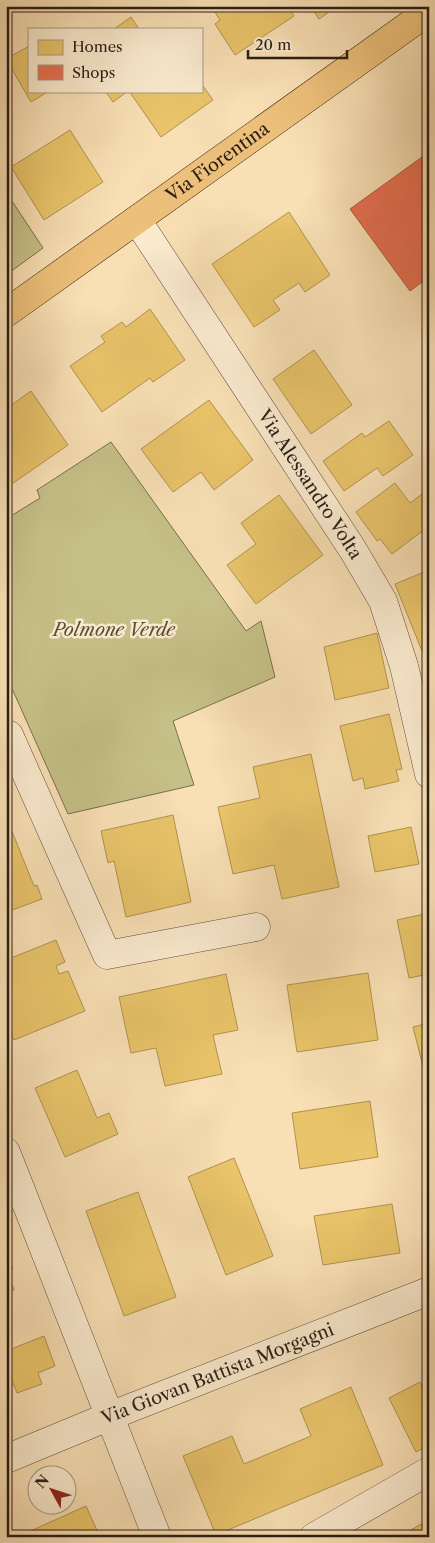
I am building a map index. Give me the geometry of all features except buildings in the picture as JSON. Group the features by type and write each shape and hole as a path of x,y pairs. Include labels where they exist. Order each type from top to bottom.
{"main road":[{"name":"Via Fiorentina","path":"6,313 429,11"}],"street":[{"name":"Via Alessandro Volta","path":"137,220 353,550 383,601 404,666 429,774"},
{"path":"6,738 10,735 107,955 256,927"},
{"path":"6,1152 157,1537"},
{"name":"Via Giovan Battista Morgagni","path":"6,1459 110,1416 429,1291"},
{"path":"314,1537 429,1471"}],"green space":[{"path":"6,192 43,248 6,275"},
{"name":"Polmone Verde","path":"111,442 246,631 261,621 275,677 173,721 194,785 68,814 6,675 6,519 40,498 37,490"}]}
